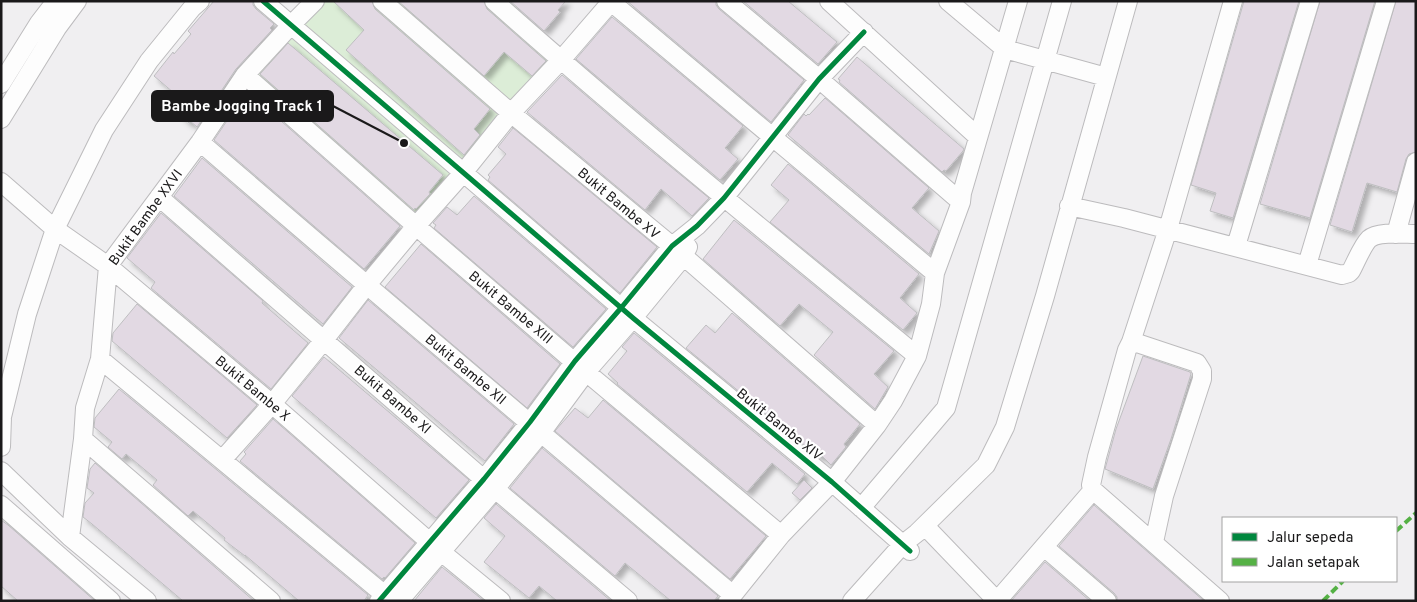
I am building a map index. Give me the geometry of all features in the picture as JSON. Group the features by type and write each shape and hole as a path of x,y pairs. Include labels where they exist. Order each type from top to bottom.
{"street":[{"path":"1,84 56,1"},
{"path":"1,119 56,28 78,1"},
{"path":"1,447 2,417 27,314 55,229 104,130 149,61 192,8 200,1"},
{"name":"Bukit Bambe XIV","path":"264,1 627,313 832,482 906,547"},
{"name":"Bukit Bambe XXVI","path":"70,536 83,439 85,408 100,359 108,266 200,142 245,75 291,24 315,1"},
{"name":"Bukit Bambe XV","path":"382,1 511,113 678,252 878,425"},
{"path":"494,1 724,198 917,356"},
{"path":"726,1 819,78 961,202"},
{"path":"829,1 978,137"},
{"path":"948,1 1005,49 1106,77"},
{"path":"731,598 781,535 832,482 878,425 917,356 931,304 935,273 961,202 1018,1"},
{"path":"861,508 946,408 1062,1"},
{"path":"852,601 986,464 1005,427 1128,1"},
{"path":"1220,601 1093,490 1091,485 1127,350 1168,229 1233,1"},
{"path":"1236,246 1310,1"},
{"path":"1307,265 1386,1"},
{"path":"222,460 272,404 366,286 463,173 511,113 561,60 611,2 935,273"},
{"path":"100,359 389,599 490,484 535,428 580,366 627,313 698,226 724,198 819,78 864,32"},
{"name":"Bukit Bambe XIII","path":"245,75 416,226 781,535"},
{"name":"Bukit Bambe XII","path":"200,142 731,598"},
{"path":"1396,234 1416,162"},
{"name":"Bukit Bambe X","path":"1,182 55,229 108,266 272,404 435,547 501,601"},
{"name":"Bukit Bambe XI","path":"159,197 628,601"},
{"path":"1070,206 1236,246 1342,275 1351,271 1370,238 1396,234 1416,234"},
{"path":"1131,342 1197,363 1202,371 1202,379 1164,496 1154,542"},
{"path":"83,439 271,601"},
{"path":"1,471 70,536 147,601"},
{"path":"921,530 997,601 1093,490"},
{"path":"1,505 111,601"},
{"path":"869,601 906,547"},
{"path":"1044,547 1107,601"}],"green space":[{"path":"315,1 494,1 561,60 416,226 245,75"}],"building":[{"path":"214,1 253,1 256,9 274,24 270,28 272,30 236,69 197,127 190,121 189,123 173,108 181,99 154,76 173,52 174,54 191,34 188,31"},
{"path":"333,1 372,1 375,9 490,109 474,129 480,135 464,155 346,50 364,30"},
{"path":"398,1 484,1 487,9 546,61 532,76 504,52 484,76"},
{"path":"510,1 566,1 558,10 560,12 544,31"},
{"path":"627,1 716,1 719,9 804,80 771,122"},
{"path":"743,1 788,1 837,42 818,64"},
{"path":"1244,1 1299,1 1233,218 1210,211 1216,193 1191,185"},
{"path":"1320,1 1375,1 1310,218 1260,204"},
{"path":"1396,1 1416,1 1416,152 1409,154 1406,159 1397,192 1367,183 1352,232 1330,225"},
{"path":"612,17 743,126 725,148 738,159 720,180 576,59"},
{"path":"288,43 443,175 429,192 430,194 416,209 414,210 260,74"},
{"path":"857,57 964,149 946,171 942,172 839,82 840,80 838,79"},
{"path":"562,75 709,198 692,216 661,189 645,210 527,112"},
{"path":"247,91 400,226 364,269 214,140"},
{"path":"825,98 929,188 912,208 939,231 929,254 788,135 804,114 806,116 809,115"},
{"path":"513,128 657,247 620,293 488,180 490,177 488,175 506,154 498,147"},
{"path":"202,158 352,287 323,324 174,196"},
{"path":"788,164 919,274 900,298 917,313 903,330 770,222 789,200 771,185"},
{"path":"474,196 606,309 573,347 434,228 436,225 433,223 447,207 457,215"},
{"path":"161,213 263,301 262,303 308,343 271,389 151,288 155,282 127,258"},
{"path":"734,220 894,351 874,374 888,387 875,409 814,355 833,332 799,304 780,326 703,259"},
{"path":"421,244 560,364 527,408 385,287"},
{"path":"368,300 514,424 485,461 339,338"},
{"path":"137,304 257,405 227,438 112,341 113,333"},
{"path":"732,313 860,424 844,444 846,447 831,465 821,455 819,457 686,348 706,325 715,333"},
{"path":"634,333 805,474 797,484 772,463 747,492 617,384 608,374 627,351 622,347"},
{"path":"1143,356 1190,372 1191,374 1153,489 1105,469 1116,429"},
{"path":"324,357 469,480 436,518 292,396"},
{"path":"119,389 368,595 364,601 299,601 245,555 224,540 225,538 193,511 188,516 153,485 157,480 126,454 122,459 108,447 112,442 94,427 95,418"},
{"path":"603,400 766,536 730,579 555,431 575,408 588,418"},
{"path":"273,419 415,543 385,578 382,579 240,461 246,454 244,452"},
{"path":"542,448 718,596 714,601 671,601 625,563 615,576 510,488"},
{"path":"95,463 254,601 183,601 83,517 85,503 94,493 87,488 90,469"},
{"path":"804,480 812,488 800,500 792,493"},
{"path":"496,504 611,601 557,601 539,586 529,598 484,562 505,536 484,518"},
{"path":"1094,505 1204,601 1117,601 1114,593 1059,546"},
{"path":"1,520 95,601 18,601 1,586"},
{"path":"1045,562 1090,601 1011,601"},
{"path":"442,567 484,601 414,601"}],"marked path":[{"path":"1397,530 1416,513"},
{"path":"1323,601 1342,582"}],"cycle path":[{"path":"263,1 633,318 832,482 910,551"},
{"path":"379,601 484,479 530,422 575,361 672,246 697,226 724,198 819,79 864,32"}],"place":[{"name":"Bambe Jogging Track 1","path":"404,143"}]}
